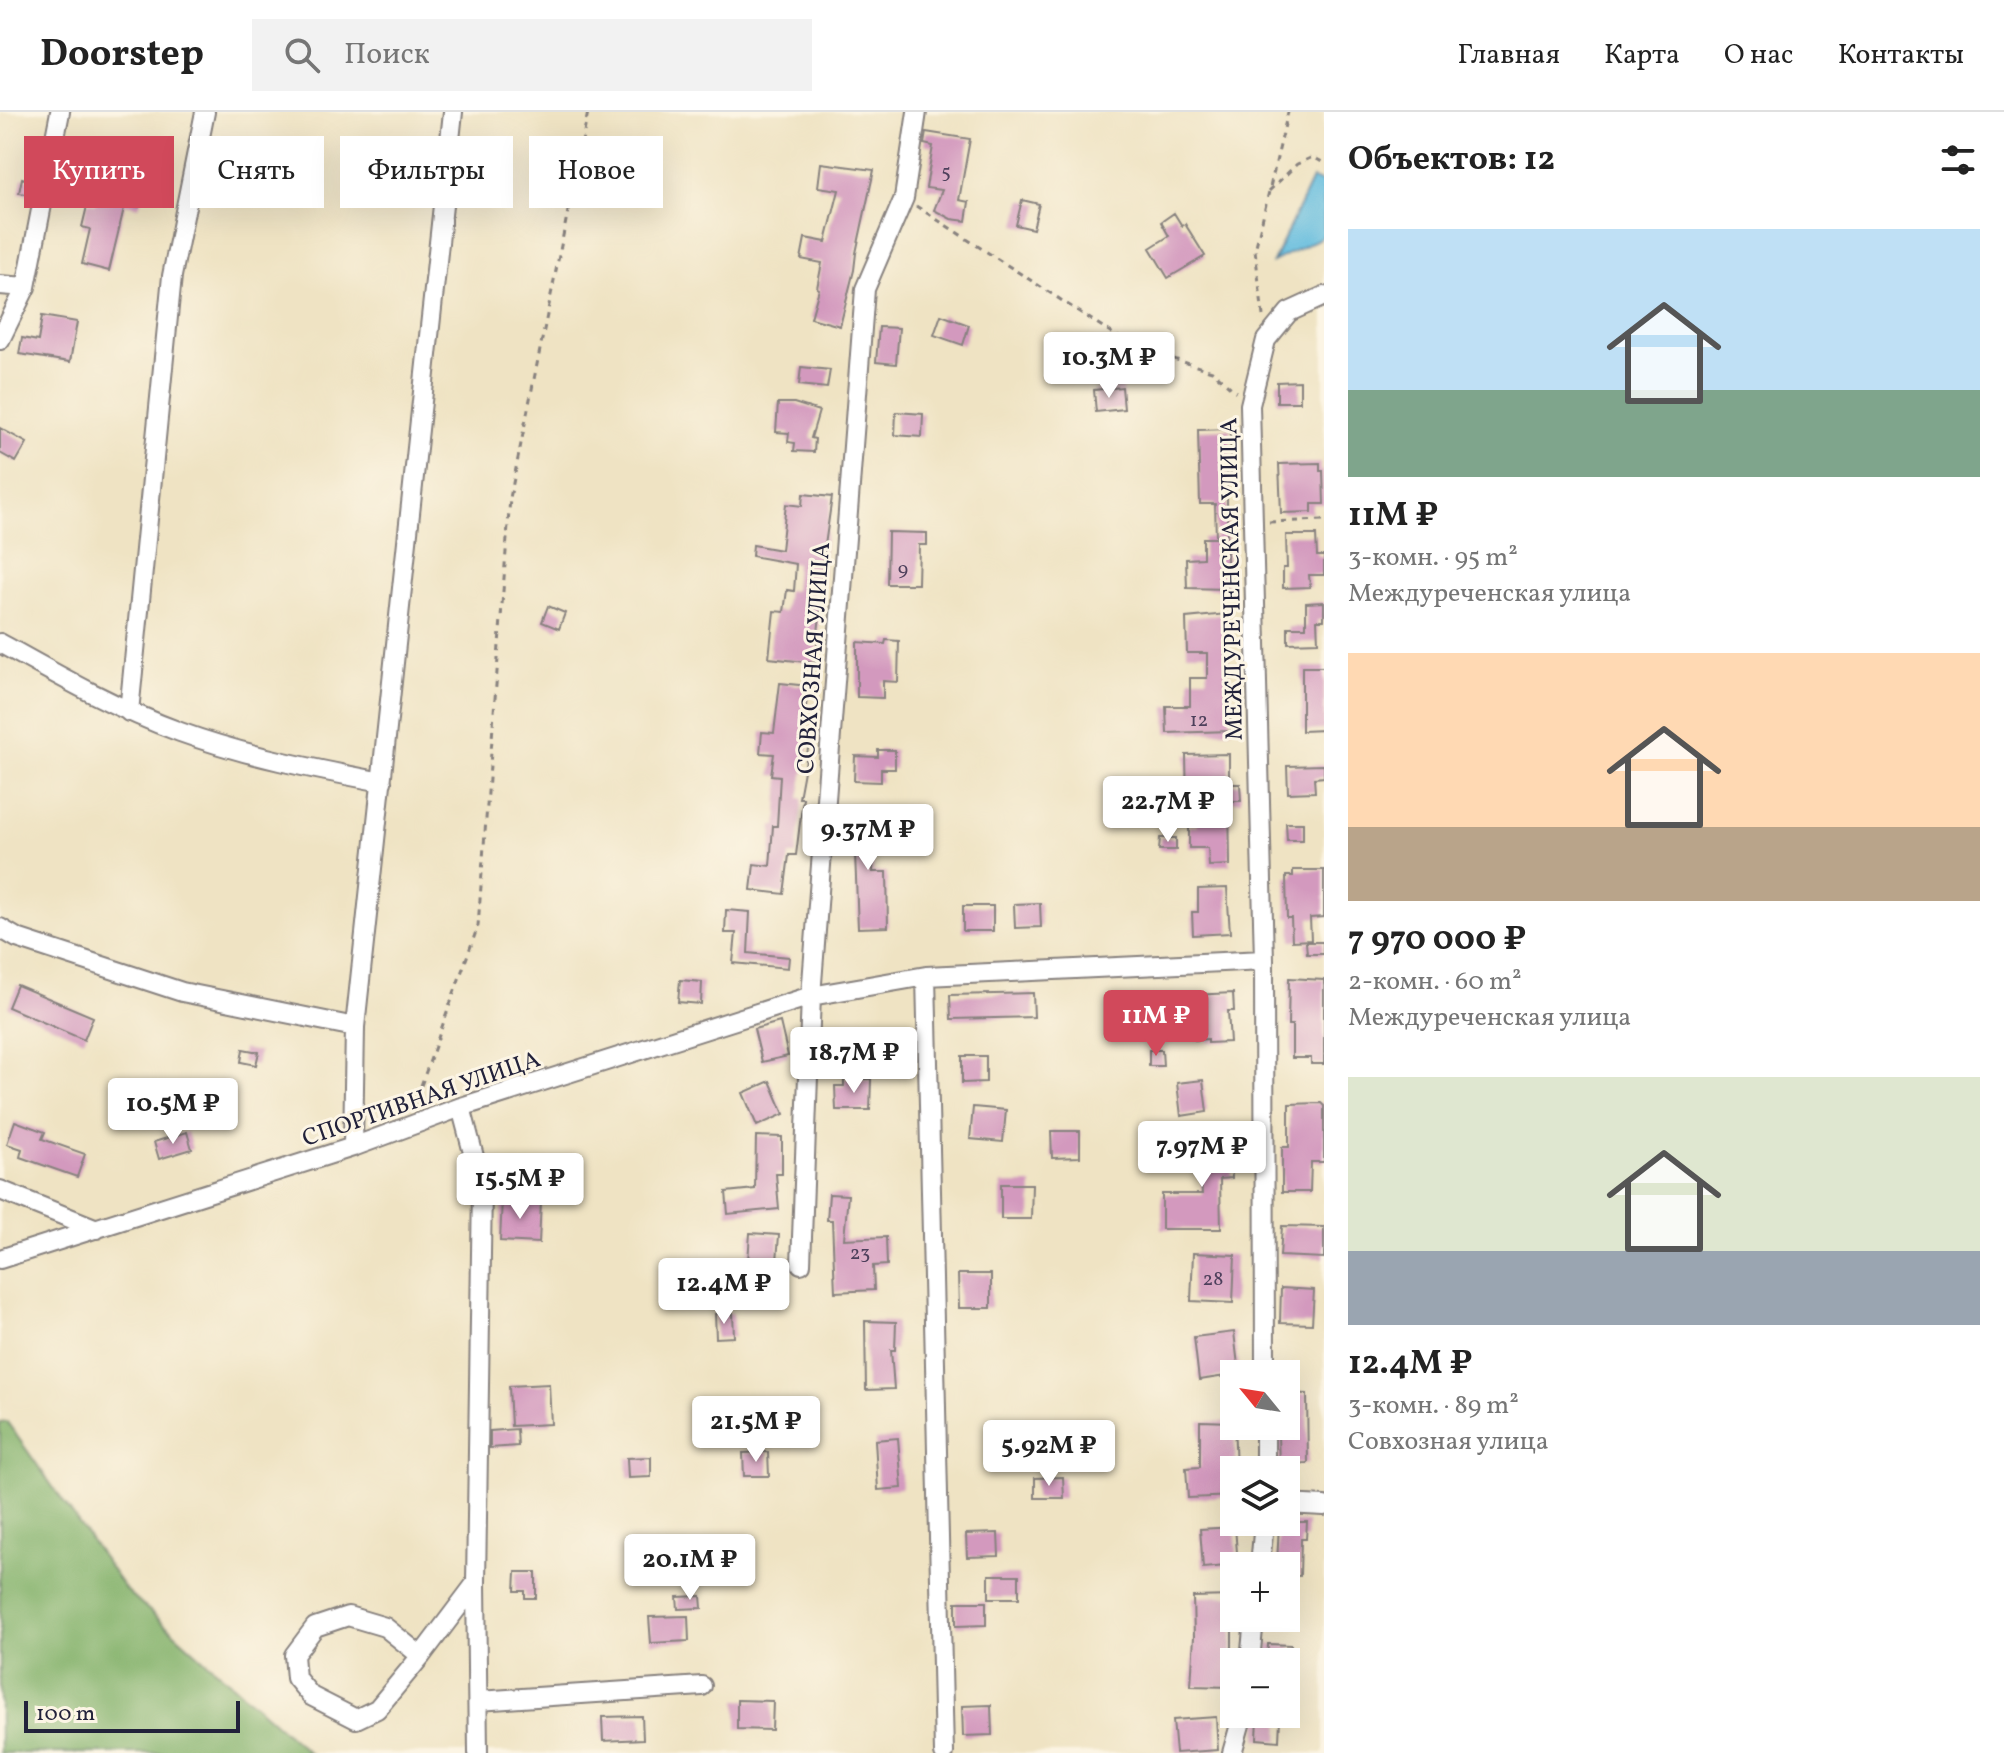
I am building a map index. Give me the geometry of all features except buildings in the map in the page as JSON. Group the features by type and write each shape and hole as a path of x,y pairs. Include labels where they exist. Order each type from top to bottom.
{"street":[{"path":"0,340 26,287 60,112"},
{"path":"129,712 172,276 205,112"},
{"path":"353,1147 355,1027 453,112"},
{"name":"СОВХОЗНАЯ УЛИЦА","path":"801,1264 811,996 865,289 904,198 917,112"},
{"path":"0,285 26,287"},
{"name":"МЕЖДУРЕЧЕНСКАЯ УЛИЦА","path":"1265,1360 1264,960 1250,405 1266,340 1289,312 1324,296"},
{"path":"0,643 129,712 181,733 293,765 382,782"},
{"path":"0,928 17,938 182,992 355,1027"},
{"name":"СПОРТИВНАЯ УЛИЦА","path":"0,1259 811,996 926,976 1264,960"},
{"path":"926,976 944,1753"},
{"path":"461,1107 482,1187 476,1583 478,1753"},
{"path":"0,1190 97,1229"},
{"path":"1300,1505 1324,1506"},
{"path":"421,1656 385,1627 348,1616 315,1627 294,1655 296,1678 311,1696 356,1719 377,1709 421,1656 476,1583"},
{"path":"478,1701 702,1686"},
{"path":"1232,1753 1239,1728"}],"path":[{"path":"406,1128 478,926 510,498 588,112"},
{"path":"1266,340 1255,250 1288,112"},
{"path":"1269,191 1297,164 1313,157 1324,163"},
{"path":"904,198 1132,346 1212,371 1250,405"},
{"path":"1253,522 1324,520"}],"green space":[{"path":"7,1422 125,1589 309,1753 0,1753 0,1423"}],"water":[{"path":"1312,179 1324,183 1324,236 1273,262"}]}
